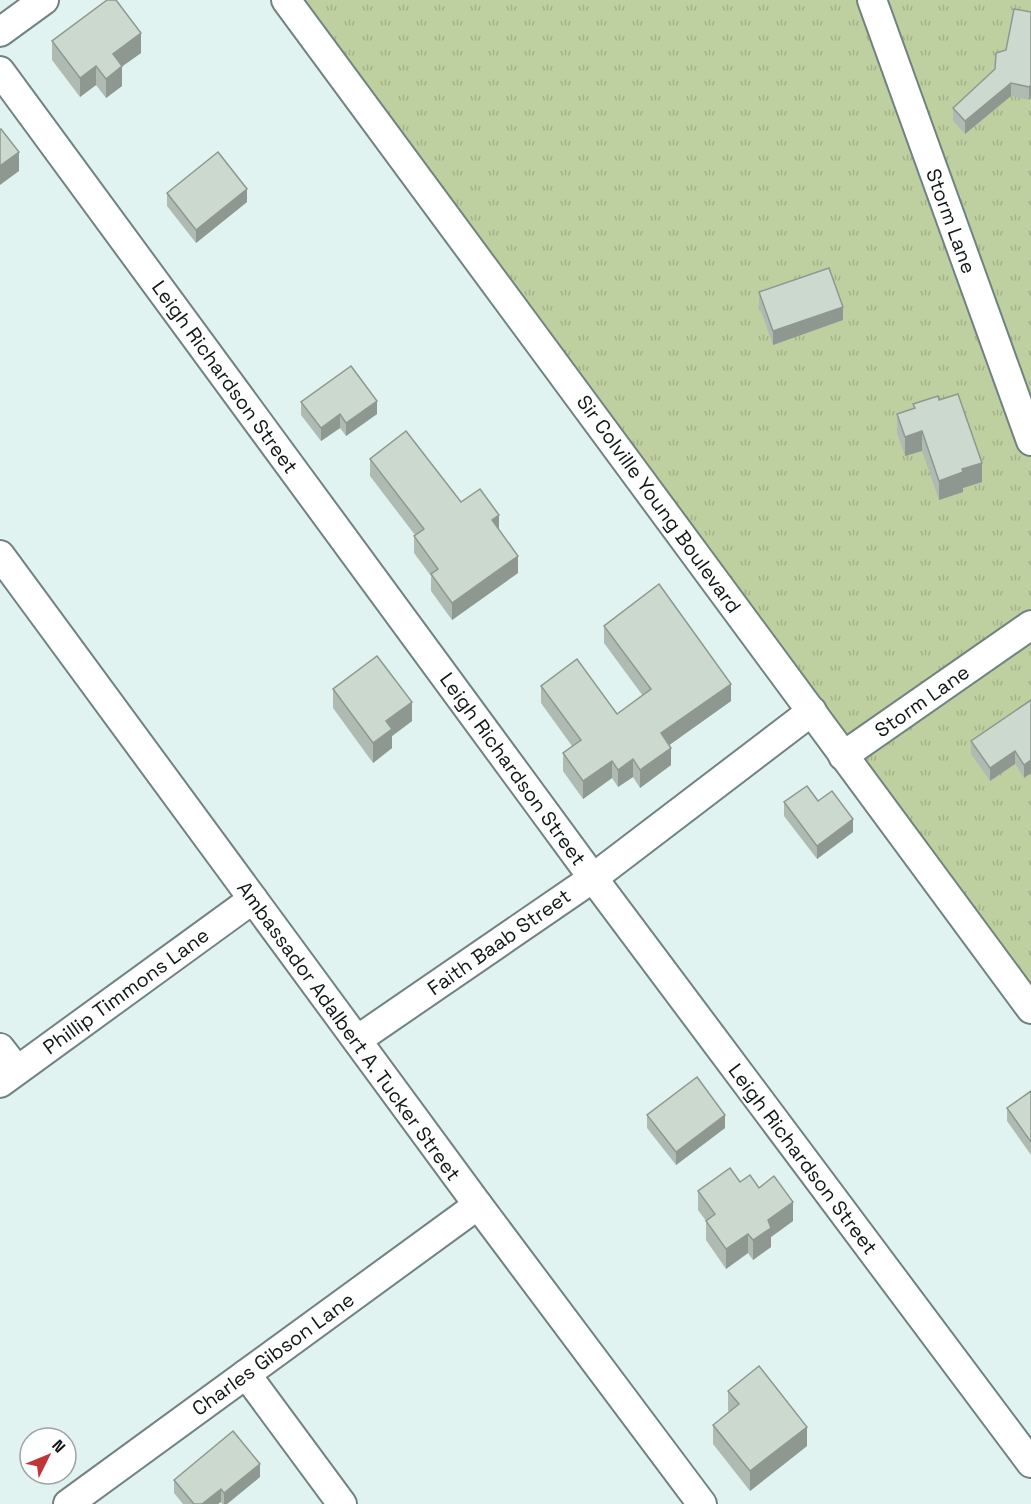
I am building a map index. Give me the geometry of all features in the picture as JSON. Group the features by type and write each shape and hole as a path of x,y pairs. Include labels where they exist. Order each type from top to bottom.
{"street":[{"path":"0,32 44,0"},
{"name":"Sir Colville Young Boulevard","path":"286,0 1031,1009"},
{"name":"Storm Lane","path":"872,0 1031,441"},
{"name":"Leigh Richardson Street","path":"0,71 593,878 1031,1463"},
{"name":"Ambassador Adalbert A. Tucker Street","path":"0,555 478,1205 702,1504"},
{"name":"Storm Lane","path":"843,756 1031,625"},
{"name":"Faith Baab Street","path":"357,1040 593,878 812,711"},
{"name":"Phillip Timmons Lane","path":"8,1077 253,900"},
{"path":"0,1048 8,1077"},
{"name":"Charles Gibson Lane","path":"68,1504 478,1205"},
{"path":"246,1374 342,1504"}],"green space":[{"path":"287,0 1031,0 1031,984"}],"building":[{"path":"107,0 116,0 141,33 113,54 122,66 106,79 96,66 80,78 52,41"},
{"path":"1014,9 1031,12 1031,85 1029,87 1011,83 965,121 953,108 995,69 996,53 1006,50"},
{"path":"0,130 19,152 0,166"},
{"path":"218,152 247,189 196,230 167,193"},
{"path":"829,268 843,307 773,331 759,292"},
{"path":"351,366 377,401 346,423 340,414 321,428 301,402"},
{"path":"958,394 982,463 962,469 963,472 939,481 922,431 905,437 897,414 915,408 913,404 938,396 939,400"},
{"path":"406,431 461,502 480,489 499,515 492,520 518,556 452,603 431,574 438,569 414,536 424,529 370,459"},
{"path":"659,584 731,684 661,733 671,748 640,770 633,759 618,770 612,761 583,781 563,753 581,740 541,686 577,659 617,714 651,689 604,626"},
{"path":"377,656 412,702 386,721 392,729 373,743 333,689"},
{"path":"1031,700 1031,760 1024,765 1015,751 990,768 971,741"},
{"path":"807,786 818,801 832,791 853,819 817,846 784,802"},
{"path":"697,1077 725,1115 676,1152 647,1115"},
{"path":"1031,1091 1031,1142 1007,1108"},
{"path":"730,1168 740,1182 750,1175 759,1188 774,1176 793,1202 768,1220 771,1228 753,1240 748,1234 726,1249 706,1221 715,1214 698,1191"},
{"path":"759,1366 807,1427 750,1471 713,1425 739,1404 728,1391"},
{"path":"233,1431 260,1464 224,1493 221,1489 202,1504 194,1504 174,1480"}]}
